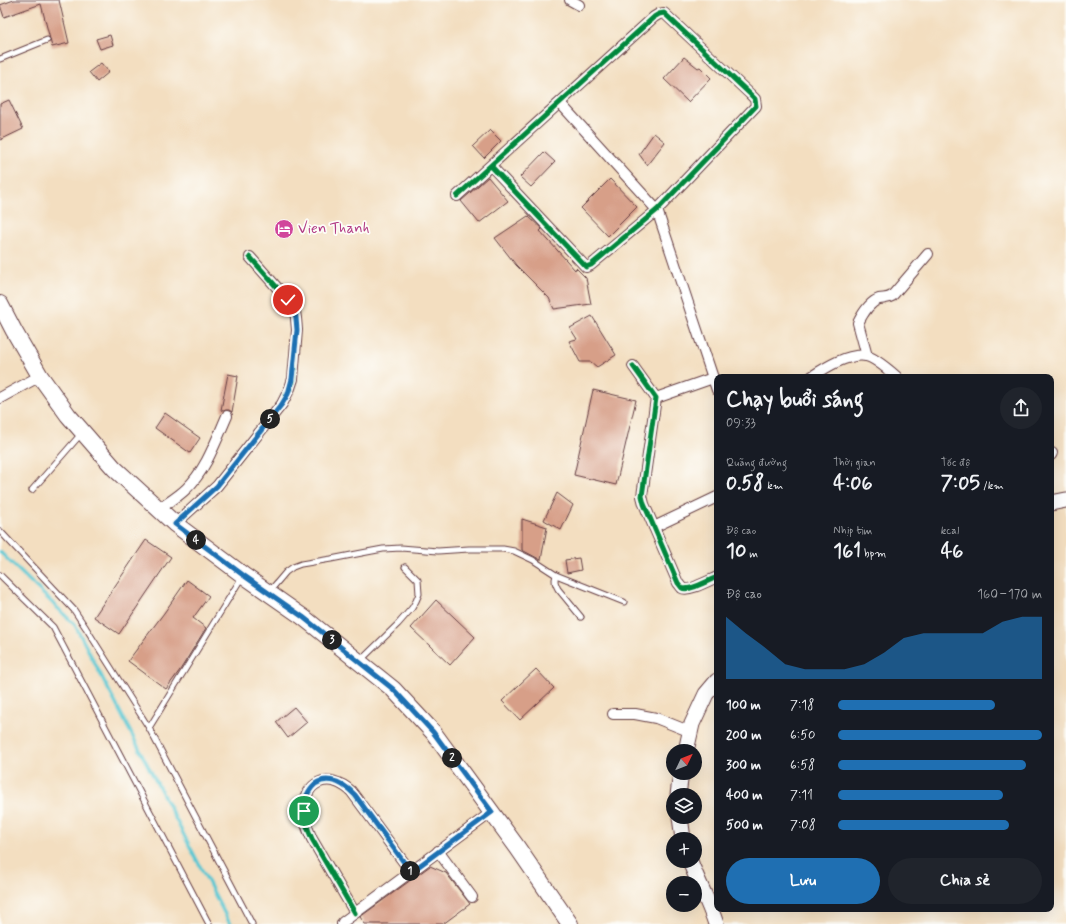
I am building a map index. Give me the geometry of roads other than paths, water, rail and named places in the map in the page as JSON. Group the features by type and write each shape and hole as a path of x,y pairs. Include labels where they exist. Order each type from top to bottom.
{"main road":[{"path":"0,304 40,376 68,415 114,468 175,524 243,575 303,617 393,689 433,732 517,847 567,921"}],"street":[{"path":"457,196 490,166 560,103 654,17 659,14 664,13 755,99 756,106 657,210 591,265 586,267 490,166"},
{"path":"560,103 657,210 714,381"},
{"path":"867,356 858,323 863,313 877,300 892,296 928,254"},
{"path":"175,524 217,486 282,404 290,388 297,330 295,312 288,300 250,257"},
{"path":"816,374 833,364 853,356 867,356 884,366 893,374"},
{"path":"633,366 656,398 642,496 644,504 681,588 690,588 714,578"},
{"path":"0,398 40,376"},
{"path":"656,398 713,378"},
{"path":"158,510 186,489 201,472 227,416"},
{"path":"654,527 714,498"},
{"path":"1054,503 1066,500"},
{"path":"687,744 692,724 706,694 714,685"},
{"path":"613,714 635,714 656,718 690,732"},
{"path":"354,913 306,826 304,811 307,794 316,784 327,780 333,781 342,784 351,791 411,872"},
{"path":"343,923 354,913 492,812"},
{"path":"438,852 472,897"},
{"path":"693,868 716,924"}],"lane":[{"path":"0,59 47,40"},
{"path":"32,490 83,432"},
{"path":"0,531 74,610 149,728 252,924"},
{"path":"269,593 286,572 301,564 383,549 401,548 438,551 503,549 514,551 533,560 556,575 624,602"},
{"path":"359,662 398,624 416,601 418,594 418,580 405,567"},
{"path":"0,575 53,627 209,924"},
{"path":"149,728 243,575"},
{"path":"556,575 554,580 555,584 581,617"}],"waterway":[{"path":"0,552 75,625 230,924"}],"place":[{"name":"Vien Thanh","path":"284,229"}]}
